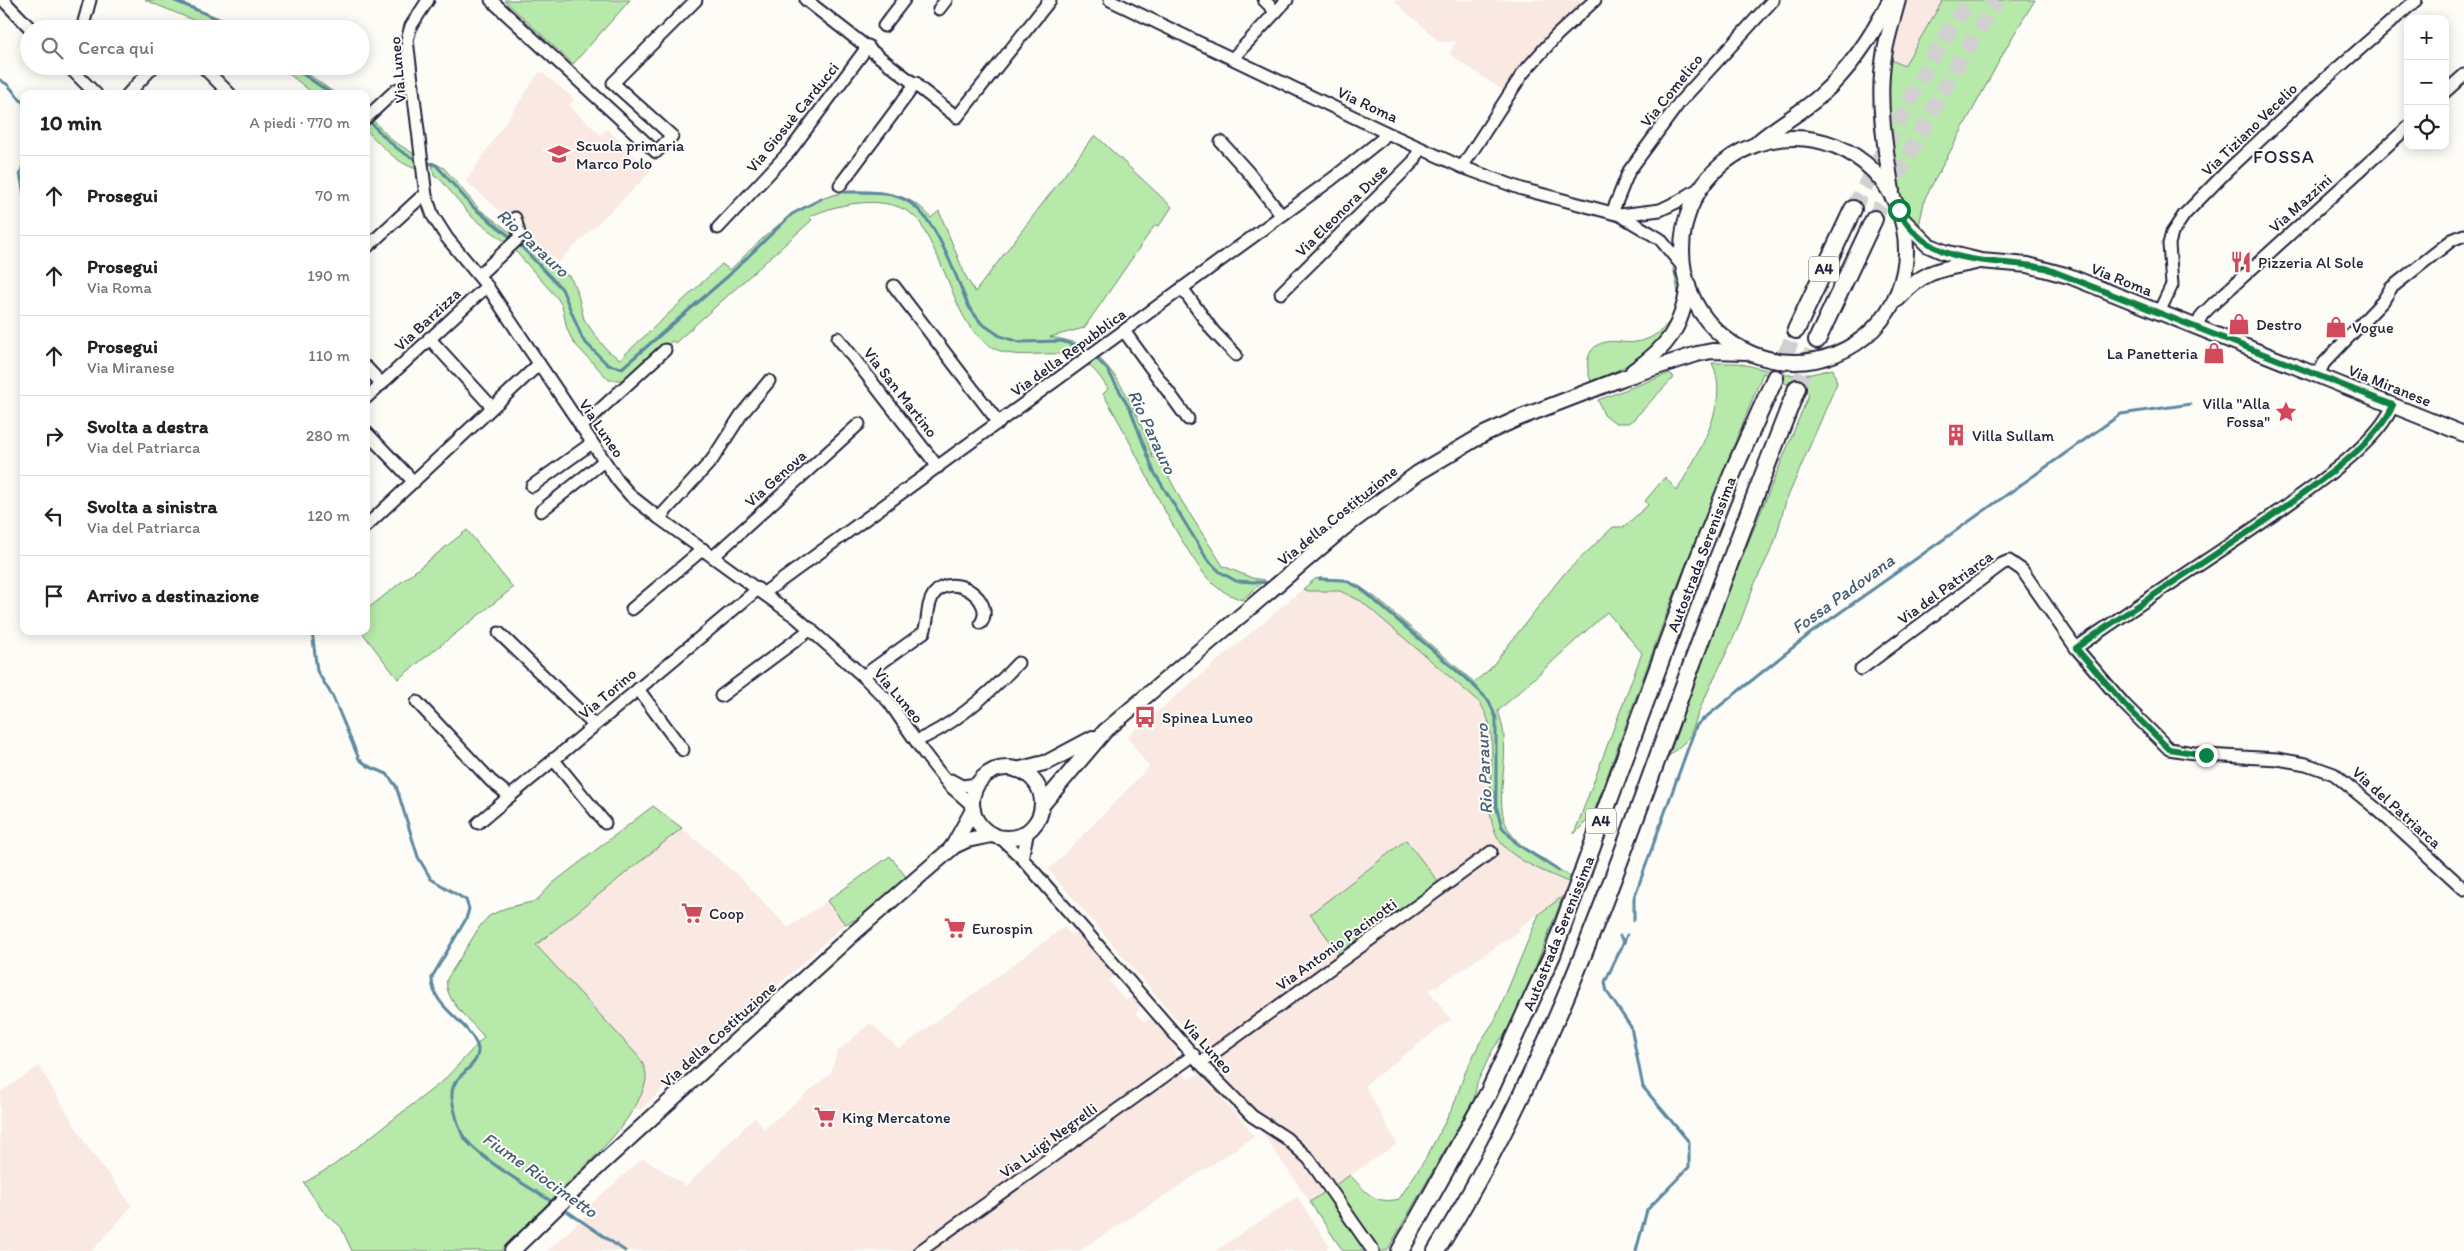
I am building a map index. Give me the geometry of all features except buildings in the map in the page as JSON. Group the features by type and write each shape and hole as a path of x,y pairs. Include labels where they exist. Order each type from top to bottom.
{"highway":[{"name":"A4","path":"1796,330 1853,208"},
{"name":"A4","path":"1817,340 1874,219"},
{"name":"Autostrada Serenissima","path":"1400,1251 1489,1092 1552,955 1734,467 1775,378"},
{"name":"Autostrada Serenissima","path":"1436,1251 1516,1109 1577,972 1611,885 1726,570 1797,388"}],"main road":[{"path":"1890,0 1878,24 1864,45 1820,96 1753,145 1726,161 1703,186 1692,203 1686,222 1682,252 1688,286 1710,326 1727,342 1747,352 1769,359 1791,362 1820,359 1841,351 1862,339 1922,277 1935,271 1981,261"},
{"path":"1892,197 1881,112 1884,57 1898,0"},
{"path":"1753,145 1782,138 1798,137 1836,146 1853,154 1867,165 1883,182 1902,218 1906,239 1906,260 1901,285 1890,308"},
{"path":"1902,218 1922,239 1936,249 1981,261"},
{"name":"Via Roma","path":"1981,261 2015,263 2045,268 2245,347"},
{"path":"1623,378 1648,360 1670,338 1683,313 1688,286"},
{"name":"Via Miranese","path":"2245,347 2464,435"},
{"path":"1623,378 1697,354 1712,351 1747,352"},
{"name":"Via della Costituzione","path":"1018,770 1065,755 1104,731 1353,522 1418,473 1453,451 1502,426 1623,378"},
{"name":"Via della Costituzione","path":"1043,804 1104,731"},
{"path":"1006,768 1018,770 1028,774 1036,782 1041,792 1043,804 1040,815 1028,831 1015,838 997,836 979,823 973,807 978,784 985,776 995,770 1006,768"},
{"name":"Via della Costituzione","path":"952,848 973,807"},
{"name":"Via della Costituzione","path":"512,1251 564,1200 854,934 952,848 967,840 997,836"}],"street":[{"path":"3,0 22,20"},
{"path":"84,20 90,0"},
{"name":"Via Luneo","path":"428,0 410,26 408,35 426,196 440,228 487,286 580,426 631,496 811,629 863,676 889,702 949,785 973,807"},
{"path":"491,0 599,97 656,152 672,136 613,83"},
{"path":"599,97 696,0"},
{"path":"806,0 916,83 957,117 1050,0"},
{"path":"884,26 904,0"},
{"name":"Via Roma","path":"1110,0 1462,167 1522,189 1616,214"},
{"path":"1264,0 1276,12"},
{"path":"1232,58 1287,0"},
{"path":"1462,167 1522,73 1557,35 1594,0"},
{"name":"Via Comelico","path":"1616,214 1629,171 1679,103 1773,0"},
{"name":"Via Tiziano Vecelio","path":"2159,312 2172,285 2169,244 2172,233 2184,215 2227,171 2323,81 2416,0"},
{"name":"Via Giosuè Carducci","path":"718,228 790,151 868,46"},
{"path":"78,75 92,90"},
{"path":"132,90 146,75"},
{"path":"211,75 226,90"},
{"path":"2449,88 2464,75"},
{"path":"840,184 916,83"},
{"path":"370,114 396,90 413,84"},
{"name":"Via Mazzini","path":"2196,327 2202,315 2214,303 2404,131"},
{"name":"Via della Repubblica","path":"761,591 999,423 1355,161 1382,139 1385,132"},
{"path":"1221,142 1249,173 1281,215"},
{"name":"Via Eleonora Duse","path":"1281,293 1414,161 1420,148"},
{"path":"1616,214 1660,210 1703,186"},
{"path":"370,244 420,198 426,196"},
{"path":"1616,214 1660,239 1684,267"},
{"path":"479,275 515,241 515,218"},
{"name":"Via Miranese","path":"2318,376 2329,357 2383,301 2391,288 2452,240 2464,235"},
{"name":"Via Barzizza","path":"370,394 487,286"},
{"path":"894,286 999,423"},
{"path":"1182,288 1213,331 1236,355"},
{"path":"1124,331 1188,419"},
{"path":"429,338 492,406"},
{"name":"Via San Martino","path":"838,338 938,467"},
{"path":"580,426 665,350"},
{"path":"370,522 539,364"},
{"path":"370,372 382,384"},
{"path":"659,518 712,460 741,415 769,381"},
{"path":"2076,648 2244,536 2336,469 2376,430 2389,415 2393,405"},
{"name":"Via Genova","path":"713,557 859,424"},
{"path":"370,436 414,482"},
{"path":"532,486 592,443"},
{"path":"541,511 604,461"},
{"path":"632,610 703,549"},
{"name":"Via del Patriarca","path":"1861,669 2002,564 2010,561 2022,570 2076,648 2124,704 2169,749 2206,755 2278,759 2306,764 2334,774 2379,811 2464,889"},
{"path":"863,676 924,632 930,601 943,587 955,585 969,590 985,609 984,618 981,623"},
{"name":"Via Torino","path":"478,823 594,725 761,591"},
{"path":"721,696 811,629"},
{"path":"499,633 594,725"},
{"path":"916,741 964,713 997,685 1018,663"},
{"path":"638,689 682,750"},
{"path":"417,702 491,781 510,796"},
{"path":"553,760 605,823"},
{"name":"Via Luneo","path":"943,776 962,786 978,784"},
{"path":"1022,858 1028,831"},
{"name":"Via Luneo","path":"997,836 1022,858 1197,1059 1252,1116 1286,1138 1309,1159 1373,1251"},
{"name":"Via Antonio Pacinotti","path":"1197,1059 1491,852"},
{"name":"Via Luigi Negrelli","path":"920,1251 1197,1059"}],"shaded area":[{"path":"1393,0 1586,0 1591,7 1513,97 1449,54 1456,41 1440,42"},
{"path":"1903,0 1943,0 1904,66 1890,59"},
{"name":"Scuola primaria Marco Polo","path":"540,71 574,99 569,106 601,135 607,129 651,172 558,262 466,181"},
{"path":"1303,589 1308,591 1340,591 1361,601 1479,702 1491,728 1493,761 1490,808 1499,837 1505,847 1527,864 1568,882 1563,896 1519,928 1520,931 1429,991 1451,1019 1365,1085 1397,1144 1310,1202 1252,1118 1237,1090 1049,870 1149,767 1127,737"},
{"path":"682,828 743,880 788,928 827,901 845,924 640,1110 634,1108 642,1091 645,1066 536,945"},
{"path":"1064,927 1071,935 1078,931 1115,974 1109,981 1125,1000 1134,997 1141,1004 1136,1014 1144,1022 1153,1018 1174,1044 1176,1054 1174,1061 1188,1079 1199,1074 1243,1121 1254,1137 1079,1251 547,1251 590,1212 592,1203 643,1158 686,1186 755,1117 764,1129 831,1073 837,1052 870,1023 899,1049"},
{"path":"39,1066 87,1146 132,1206 92,1251 0,1251 0,1093"},
{"path":"1297,1197 1329,1246 1324,1251 1215,1251"}],"green space":[{"path":"145,0 176,0 223,20 193,20"},
{"path":"504,0 630,0 573,64"},
{"path":"1943,0 2035,0 2010,41 1925,198 1918,230 1907,209 1893,168 1888,126 1890,59 1904,66"},
{"path":"290,75 310,75 330,90 309,90"},
{"path":"370,117 393,141 416,155 417,169 403,163 370,134"},
{"path":"1095,135 1172,207 1159,226 1155,225 1084,328 1050,337 1071,341 1083,346 1096,355 1107,367 1118,380 1127,396 1153,458 1160,452 1162,464 1181,500 1223,566 1252,578 1265,580 1242,600 1226,593 1212,583 1192,556 1151,485 1103,394 1108,389 1094,370 1080,359 1064,355 1002,352 978,337 960,310 938,257 921,224 911,214 898,207 884,203 868,202 836,207 809,217 812,220 675,343 672,341 626,380 609,380 573,342 558,299 511,246 472,217 440,179 434,176 432,162 444,168 479,209 518,238 538,260 547,254 558,272 569,276 576,287 584,319 608,351 620,359 722,264 730,270 781,223 818,200 838,194 861,191 886,193 911,201 922,208 931,218 939,211 965,275 975,292"},
{"path":"1673,268 1681,290 1681,298 1666,331 1648,351 1628,365 1591,381 1588,357 1590,352 1599,344 1614,341 1632,342 1644,340 1658,333 1670,321 1677,306 1678,298"},
{"path":"1712,363 1738,363 1786,375 1811,374 1833,369 1837,383 1786,501 1774,544 1754,585 1738,628 1702,704 1689,738 1669,756 1723,604 1809,394 1763,373 1669,607 1593,815 1574,834 1642,653 1607,612 1498,711 1504,734 1501,796 1503,815 1510,832 1525,847 1571,877 1568,882 1538,869 1517,857 1497,837 1491,819 1490,800 1492,739 1488,720 1479,702 1361,601 1340,591 1308,591 1303,589 1315,579 1321,578 1343,580 1356,584 1375,597 1474,682 1489,670 1563,575 1613,527 1624,527 1648,505 1645,501 1665,477 1677,491 1702,446 1715,412 1718,395 1717,379"},
{"path":"1670,373 1673,376 1672,379 1628,423 1616,423 1604,415 1598,400"},
{"path":"467,530 513,588 398,679 364,635 370,635 370,607"},
{"path":"653,806 682,828 536,945 642,1061 646,1080 641,1095 632,1111 621,1127 594,1158 501,1251 352,1251 341,1227 322,1210 304,1183 334,1165 443,1081 484,1037 454,1003 449,995 447,979 480,926 489,916 506,908 536,901 553,883"},
{"path":"1406,840 1440,884 1341,956 1310,914"},
{"path":"890,856 907,878 886,899 862,917 845,924 827,901"},
{"path":"1563,896 1508,1030 1493,1049 1477,1083 1474,1099 1387,1251 1343,1251 1310,1202 1350,1175 1366,1192 1377,1199 1399,1199 1426,1158 1453,1107 1465,1073 1479,1044 1495,1020 1539,914"}],"waterway":[{"name":"Rio Parauro","path":"173,0 221,20"},
{"name":"Rio Parauro","path":"304,75 326,90"},
{"name":"Fiume Riocimetto","path":"0,80 8,85 20,99"},
{"name":"Rio Parauro","path":"370,122 398,149 419,160"},
{"name":"Rio Parauro","path":"425,162 436,165 474,208 513,239"},
{"name":"Rio Parauro","path":"844,192 887,194 901,198 913,205 934,230 969,307 981,323 1000,336 1019,342 1062,341 1080,347 1099,361 1107,369 1131,411 1154,472 1207,559 1220,572 1236,581 1273,583"},
{"name":"Rio Parauro","path":"518,243 562,289 583,340 608,365 622,368 727,277 792,214 821,199"},
{"name":"Fossa Padovana","path":"1634,920 1634,898 1696,726 1701,721 1811,633 2121,414 2191,404"},
{"name":"Rio Parauro","path":"1320,579 1344,580 1360,588 1471,683 1489,701 1496,718 1496,806 1502,827 1517,844 1559,871"},
{"name":"Fiume Riocimetto","path":"312,635 317,671 333,697 359,759 368,766 387,774 396,786 418,857 431,879 466,900 469,909 466,919 432,977 437,997 472,1036 477,1045 478,1051 475,1061 458,1079 452,1089 457,1121 462,1134 478,1152 491,1162 556,1204"},
{"name":"Fossa Padovana","path":"1624,942 1627,935"},
{"name":"Rio Parauro","path":"1620,936 1624,942 1605,982 1607,992 1631,1027 1643,1087 1689,1142 1689,1167 1647,1210 1636,1251"},
{"name":"Fiume Riocimetto","path":"561,1207 625,1251"}],"tunnel":[{"path":"1853,209 1932,58 1969,0"},
{"path":"1874,219 1954,70 1997,0"},
{"path":"1775,378 1796,330"},
{"path":"1797,388 1817,340"}],"place":[{"name":"Scuola primaria Marco Polo","path":"559,154"},
{"name":"Pizzeria Al Sole","path":"2241,262"},
{"name":"Destro","path":"2239,324"},
{"name":"Vogue","path":"2336,327"},
{"name":"La Panetteria","path":"2214,353"},
{"name":"Villa \"Alla Fossa\"","path":"2286,412"},
{"name":"Villa Sullam","path":"1956,435"},
{"name":"Spinea Luneo","path":"1145,717"},
{"name":"Coop","path":"692,913"},
{"name":"Eurospin","path":"955,928"},
{"name":"King Mercatone","path":"825,1117"}],"district":[{"name":"FOSSA","path":"2284,156"}],"route":[{"path":"1899,210 1902,218 1914,232 1928,245 1936,249 1981,261 2028,264 2069,276 2393,405 2389,415 2376,430 2336,469 2244,536 2076,648 2159,741 2169,749 2206,755"}]}
